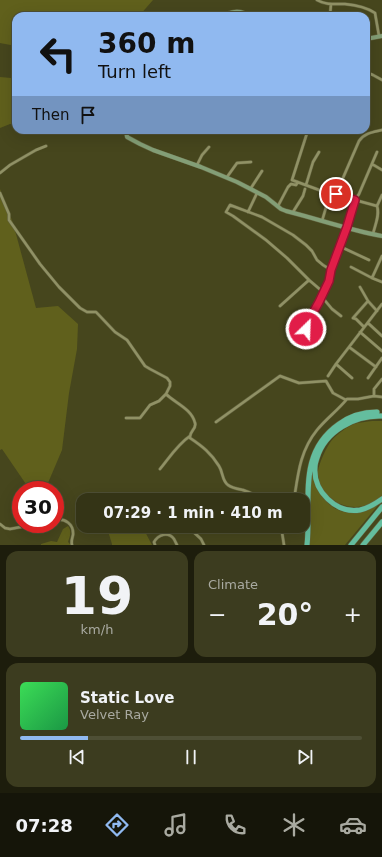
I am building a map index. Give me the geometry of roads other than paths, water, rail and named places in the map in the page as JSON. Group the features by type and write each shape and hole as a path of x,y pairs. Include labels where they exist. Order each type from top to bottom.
{"highway":[{"path":"307,545 309,532 308,482 314,454 319,444 332,429 342,422 361,414 373,412 382,413"},
{"path":"382,416 373,416 352,421 335,432 323,446 318,455 315,467 318,485 322,492 334,504 342,508 359,510 368,508 382,499"},
{"path":"351,545 382,507"},
{"path":"363,545 382,523"}],"street":[{"path":"317,0 331,4 356,5 368,8 375,13 380,36 370,38"},
{"path":"330,12 331,4"},
{"path":"370,74 382,80"},
{"path":"370,133 382,130"},
{"path":"127,134 127,136 140,144 197,165 251,188 266,197 281,209 347,227 359,232 382,236"},
{"path":"307,134 292,180 330,194 322,221"},
{"path":"366,134 361,137 336,194 377,206"},
{"path":"0,173 10,165 46,146"},
{"path":"197,165 209,146"},
{"path":"306,184 313,162 319,152"},
{"path":"302,335 329,281 331,270 355,200 378,152"},
{"path":"227,177 237,162 251,162"},
{"path":"372,164 382,170"},
{"path":"251,188 262,171"},
{"path":"278,206 288,187 291,184 296,185 298,182"},
{"path":"293,212 303,196 305,189"},
{"path":"248,212 257,192"},
{"path":"0,193 9,214 9,220 34,256 59,287 80,308 87,312 96,312 115,332 127,340 145,366 169,380 171,384 166,394 159,401 150,405 140,418 126,418"},
{"path":"372,234 378,214 377,206 382,195"},
{"path":"323,292 287,258 226,212 230,204 262,217 293,235 312,251 317,260 331,270"},
{"path":"339,246 369,260"},
{"path":"372,278 382,256"},
{"path":"351,267 382,282"},
{"path":"280,306 309,280"},
{"path":"360,287 368,301 377,311"},
{"path":"321,297 341,316"},
{"path":"364,327 353,318 368,301"},
{"path":"328,376 382,304"},
{"path":"368,324 382,336"},
{"path":"360,332 382,350"},
{"path":"349,347 376,367"},
{"path":"368,378 382,358"},
{"path":"336,364 352,378"},
{"path":"216,422 280,376 300,383 326,381 333,393 346,400 374,396 382,397"},
{"path":"374,396 374,389 382,379"},
{"path":"160,469 182,442 190,436 195,426 195,423 188,411 166,394"},
{"path":"295,493 300,462 306,447 318,428 346,400"},
{"path":"190,436 190,438 204,447 216,462 227,484 250,493"},
{"path":"64,520 67,521 72,527 72,545"},
{"path":"0,524 5,528 12,529"},
{"path":"195,533 201,539 204,545"},
{"path":"282,533 284,545"},
{"path":"155,545 154,542 156,538 163,535 168,535 174,539 177,545"}]}
